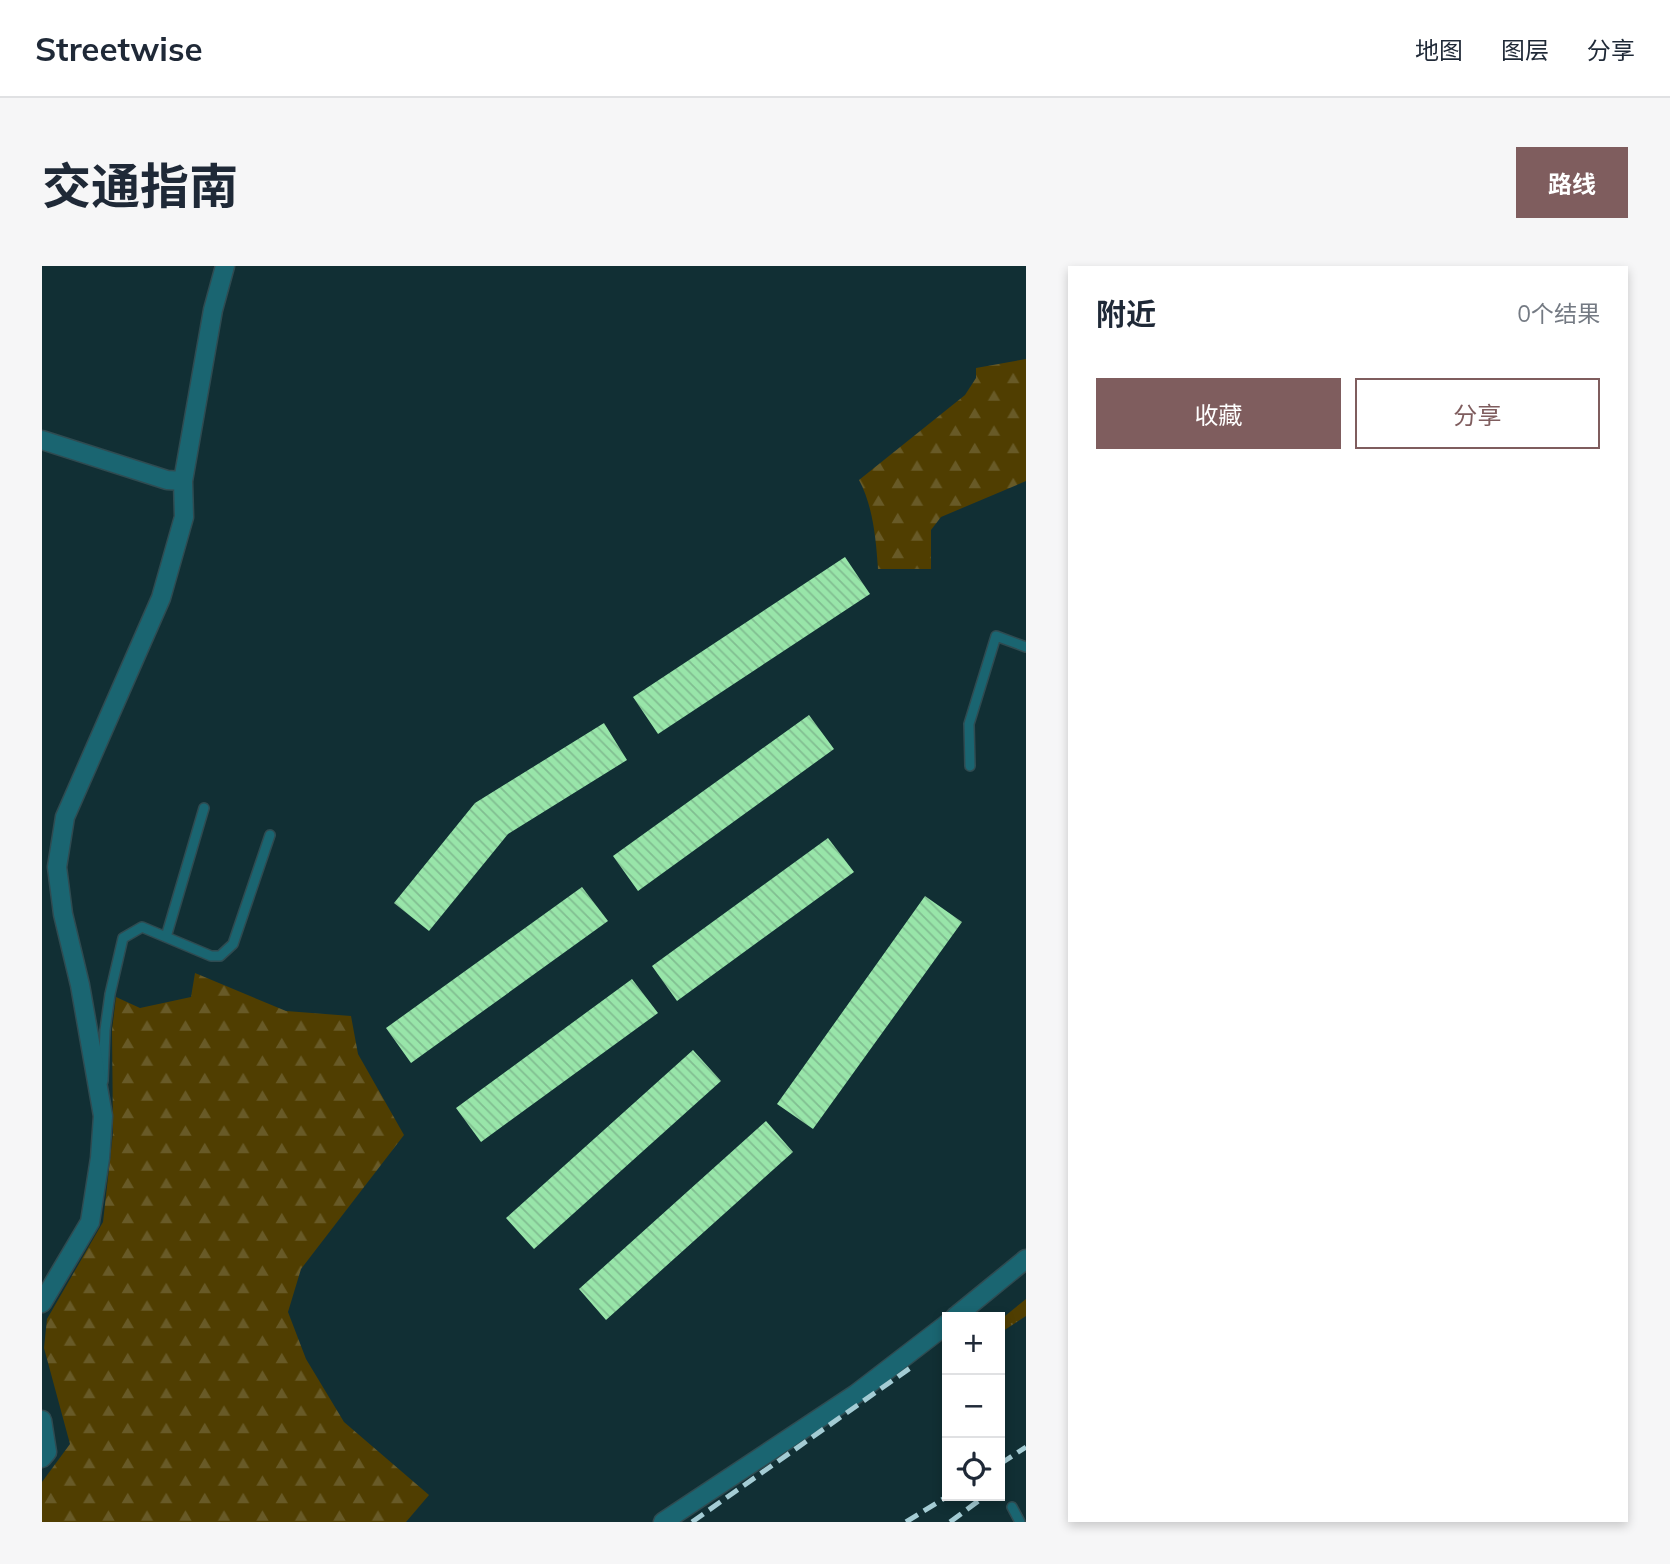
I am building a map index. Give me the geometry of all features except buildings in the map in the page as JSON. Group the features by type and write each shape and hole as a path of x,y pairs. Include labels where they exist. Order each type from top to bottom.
{"street":[{"path":"42,1303 90,1222 100,1158 103,1116 63,914 57,867 65,817 161,598 184,517 183,481 213,310 225,266"},
{"path":"42,440 167,480 183,481"},
{"path":"962,1312 1026,1259"},
{"path":"663,1522 856,1394 942,1328"},
{"path":"42,1420 47,1452 42,1458"}],"lane":[{"path":"970,766 969,724 996,636 1026,648"},
{"path":"166,937 204,808"},
{"path":"103,1116 105,1030 123,938 142,927 211,956 220,956 233,944 270,835"},
{"path":"1012,1507 1020,1522"}],"green space":[{"path":"1026,359 1026,481 941,517 931,530 931,569 878,569 871,512 859,480 965,395 976,378 976,368"},
{"path":"195,973 286,1011 351,1016 358,1054 404,1135 301,1269 288,1312 306,1359 344,1422 429,1495 406,1522 42,1522 42,1482 70,1444 44,1348 47,1319 103,1222 113,1133 112,1030 116,997 140,1008 191,997"},
{"path":"1026,1299 1026,1316 1005,1330 1005,1316"}],"railway":[{"path":"692,1522 913,1366"},
{"path":"1005,1461 1026,1447"},
{"path":"906,1522 942,1500"},
{"path":"950,1522 978,1501"}]}
